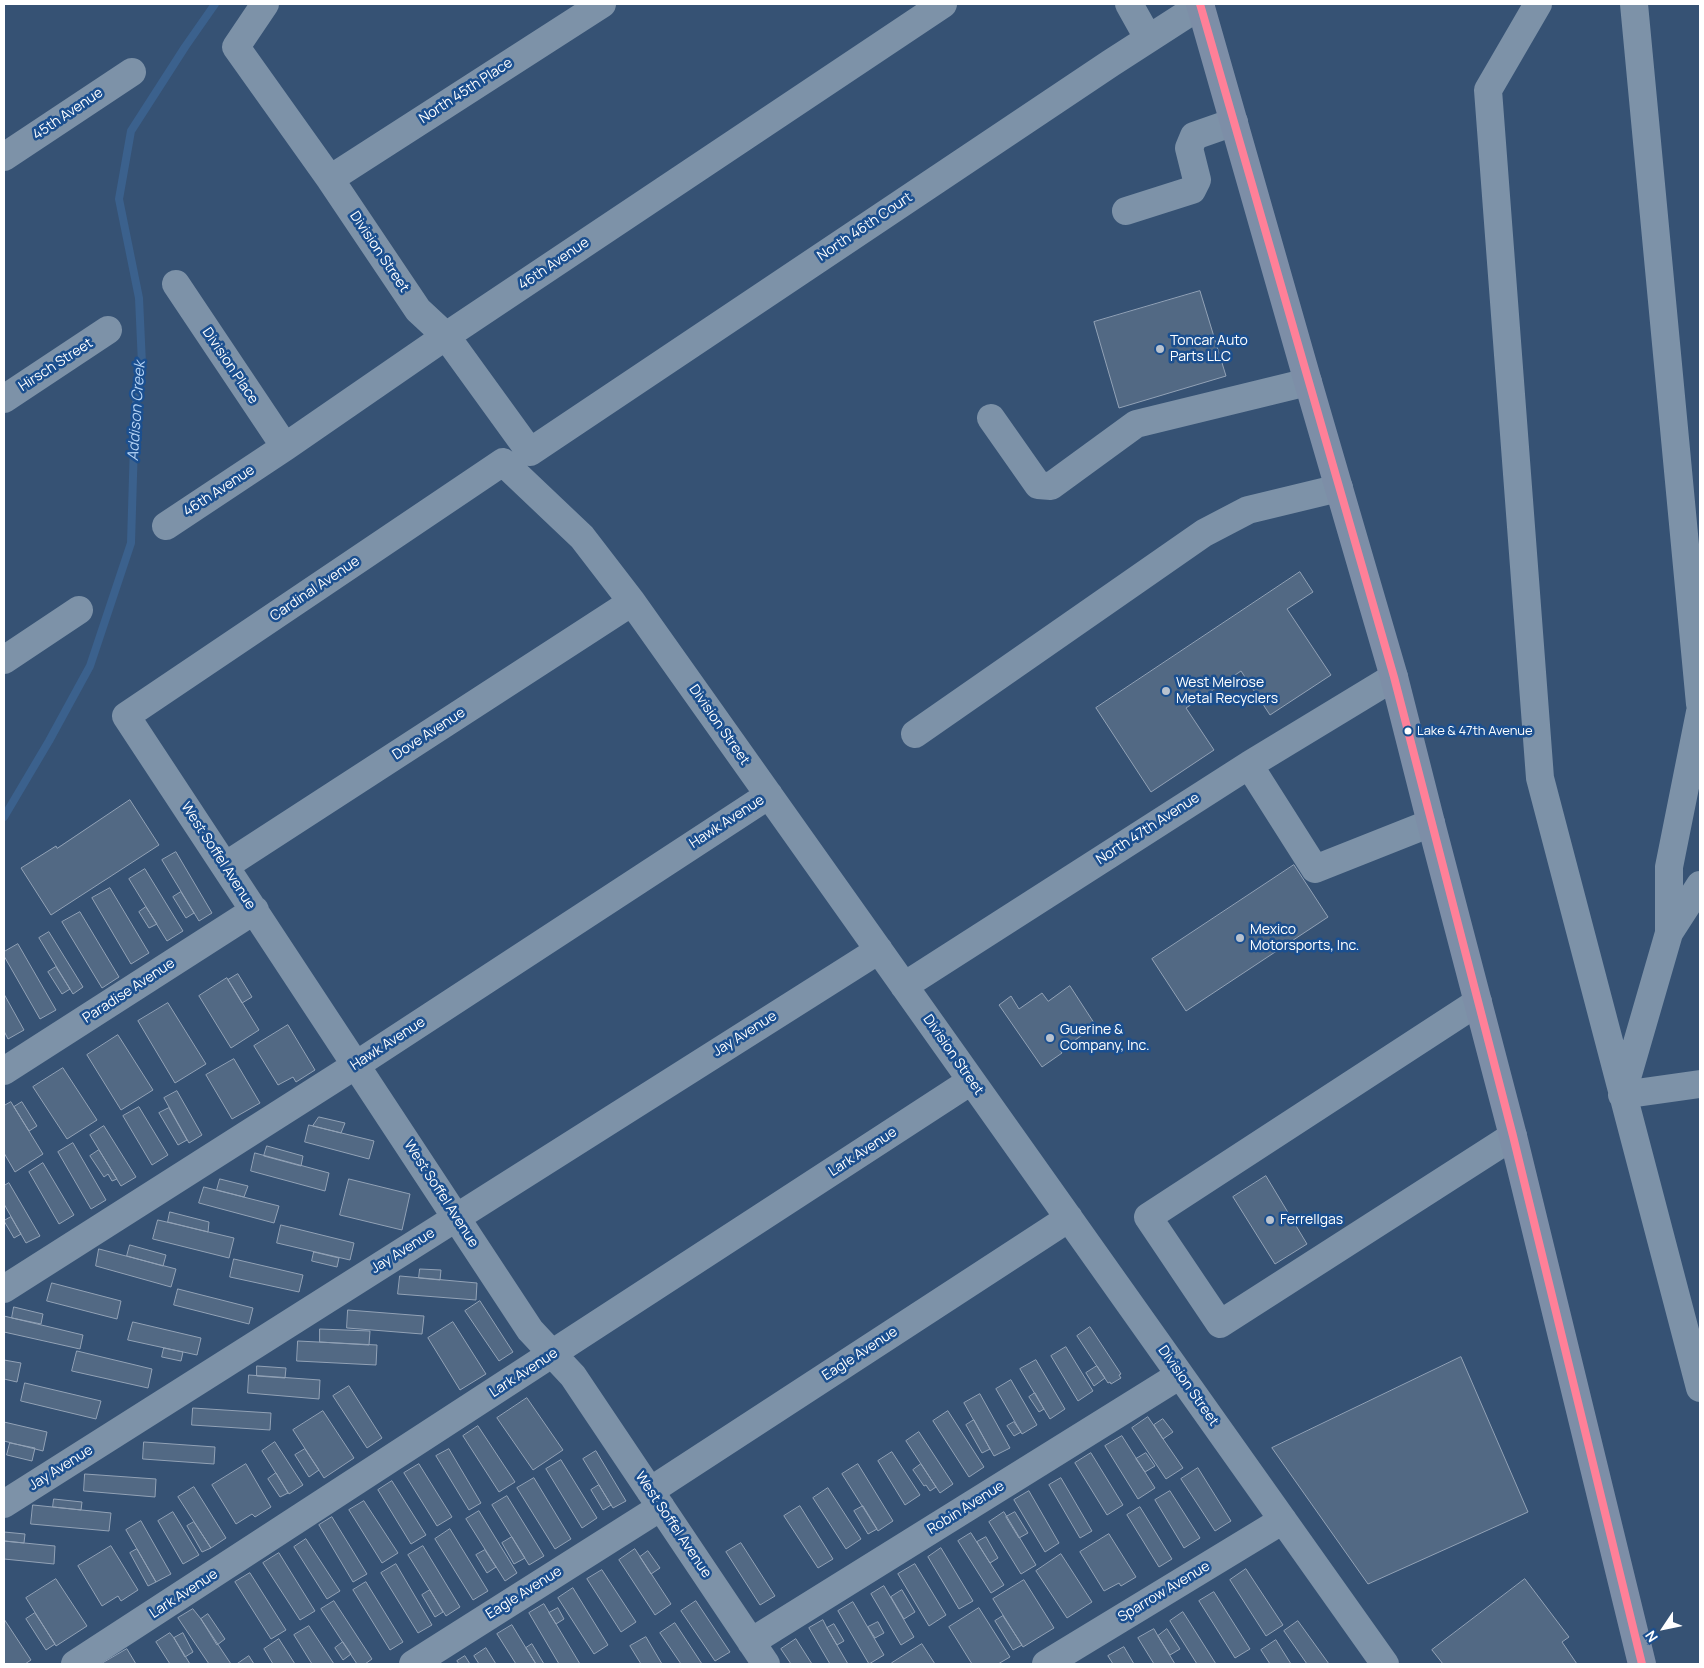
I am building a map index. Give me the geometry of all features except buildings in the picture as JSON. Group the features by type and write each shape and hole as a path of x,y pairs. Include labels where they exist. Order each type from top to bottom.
{"main road":[{"path":"1201,4 1394,677 1513,1136 1642,1664"}],"street":[{"name":"Division Street","path":"265,4 236,47 330,179 418,310 446,336 530,452"},
{"name":"North 45th Place","path":"330,179 602,4"},
{"name":"46th Avenue","path":"166,526 446,336 943,4"},
{"name":"North 46th Court","path":"530,452 1201,4"},
{"path":"1538,4 1488,90 1540,778 1700,1388"},
{"path":"1634,4 1700,704"},
{"path":"1138,7 1148,38"},
{"name":"45th Avenue","path":"4,157 132,72"},
{"path":"1126,210 1192,190 1198,180 1189,148 1194,136 1234,122"},
{"name":"Division Place","path":"176,284 285,447"},
{"name":"Hirsch Street","path":"4,399 108,330"},
{"path":"991,418 1038,484 1051,486 1136,424 1308,382"},
{"name":"Division Street","path":"503,462 582,537 632,602 1385,1664"},
{"name":"Cardinal Avenue","path":"126,716 503,462"},
{"path":"915,734 1204,533 1248,510 1339,488"},
{"name":"Dove Avenue","path":"225,866 632,602"},
{"path":"4,660 79,610"},
{"name":"North 47th Avenue","path":"904,986 1249,765 1394,677"},
{"path":"1669,933 1669,867 1700,712"},
{"name":"West Soffel Avenue","path":"126,716 530,1330 574,1376 761,1658"},
{"path":"1249,765 1315,869 1431,822"},
{"name":"Hawk Avenue","path":"4,1289 356,1065 769,795"},
{"path":"1622,1095 1669,933 1700,884"},
{"name":"Paradise Avenue","path":"4,1071 254,910"},
{"name":"Jay Avenue","path":"4,1504 879,950"},
{"path":"1478,1002 1148,1217 1220,1324 1513,1136"},
{"name":"Lark Avenue","path":"75,1664 971,1081"},
{"path":"1622,1095 1700,1084"},
{"name":"Eagle Avenue","path":"413,1664 1069,1218"},
{"name":"Robin Avenue","path":"761,1658 1180,1375"},
{"name":"Sparrow Avenue","path":"1046,1664 1283,1520"}],"waterway":[{"name":"Addison Creek","path":"4,817 90,666 131,543 135,410 142,364 139,298 119,199 131,131 215,4"}],"transit line":[{"path":"1200,4 1394,677 1513,1136 1642,1664"}],"place":[{"name":"Toncar Auto Parts LLC","path":"1160,349"},
{"name":"West Melrose Metal Recyclers","path":"1166,691"},
{"name":"Lake & 47th Avenue","path":"1408,731"},
{"name":"Mexico Motorsports, Inc.","path":"1240,938"},
{"name":"Guerine & Company, Inc.","path":"1050,1038"},
{"name":"Ferrellgas","path":"1270,1220"}]}
